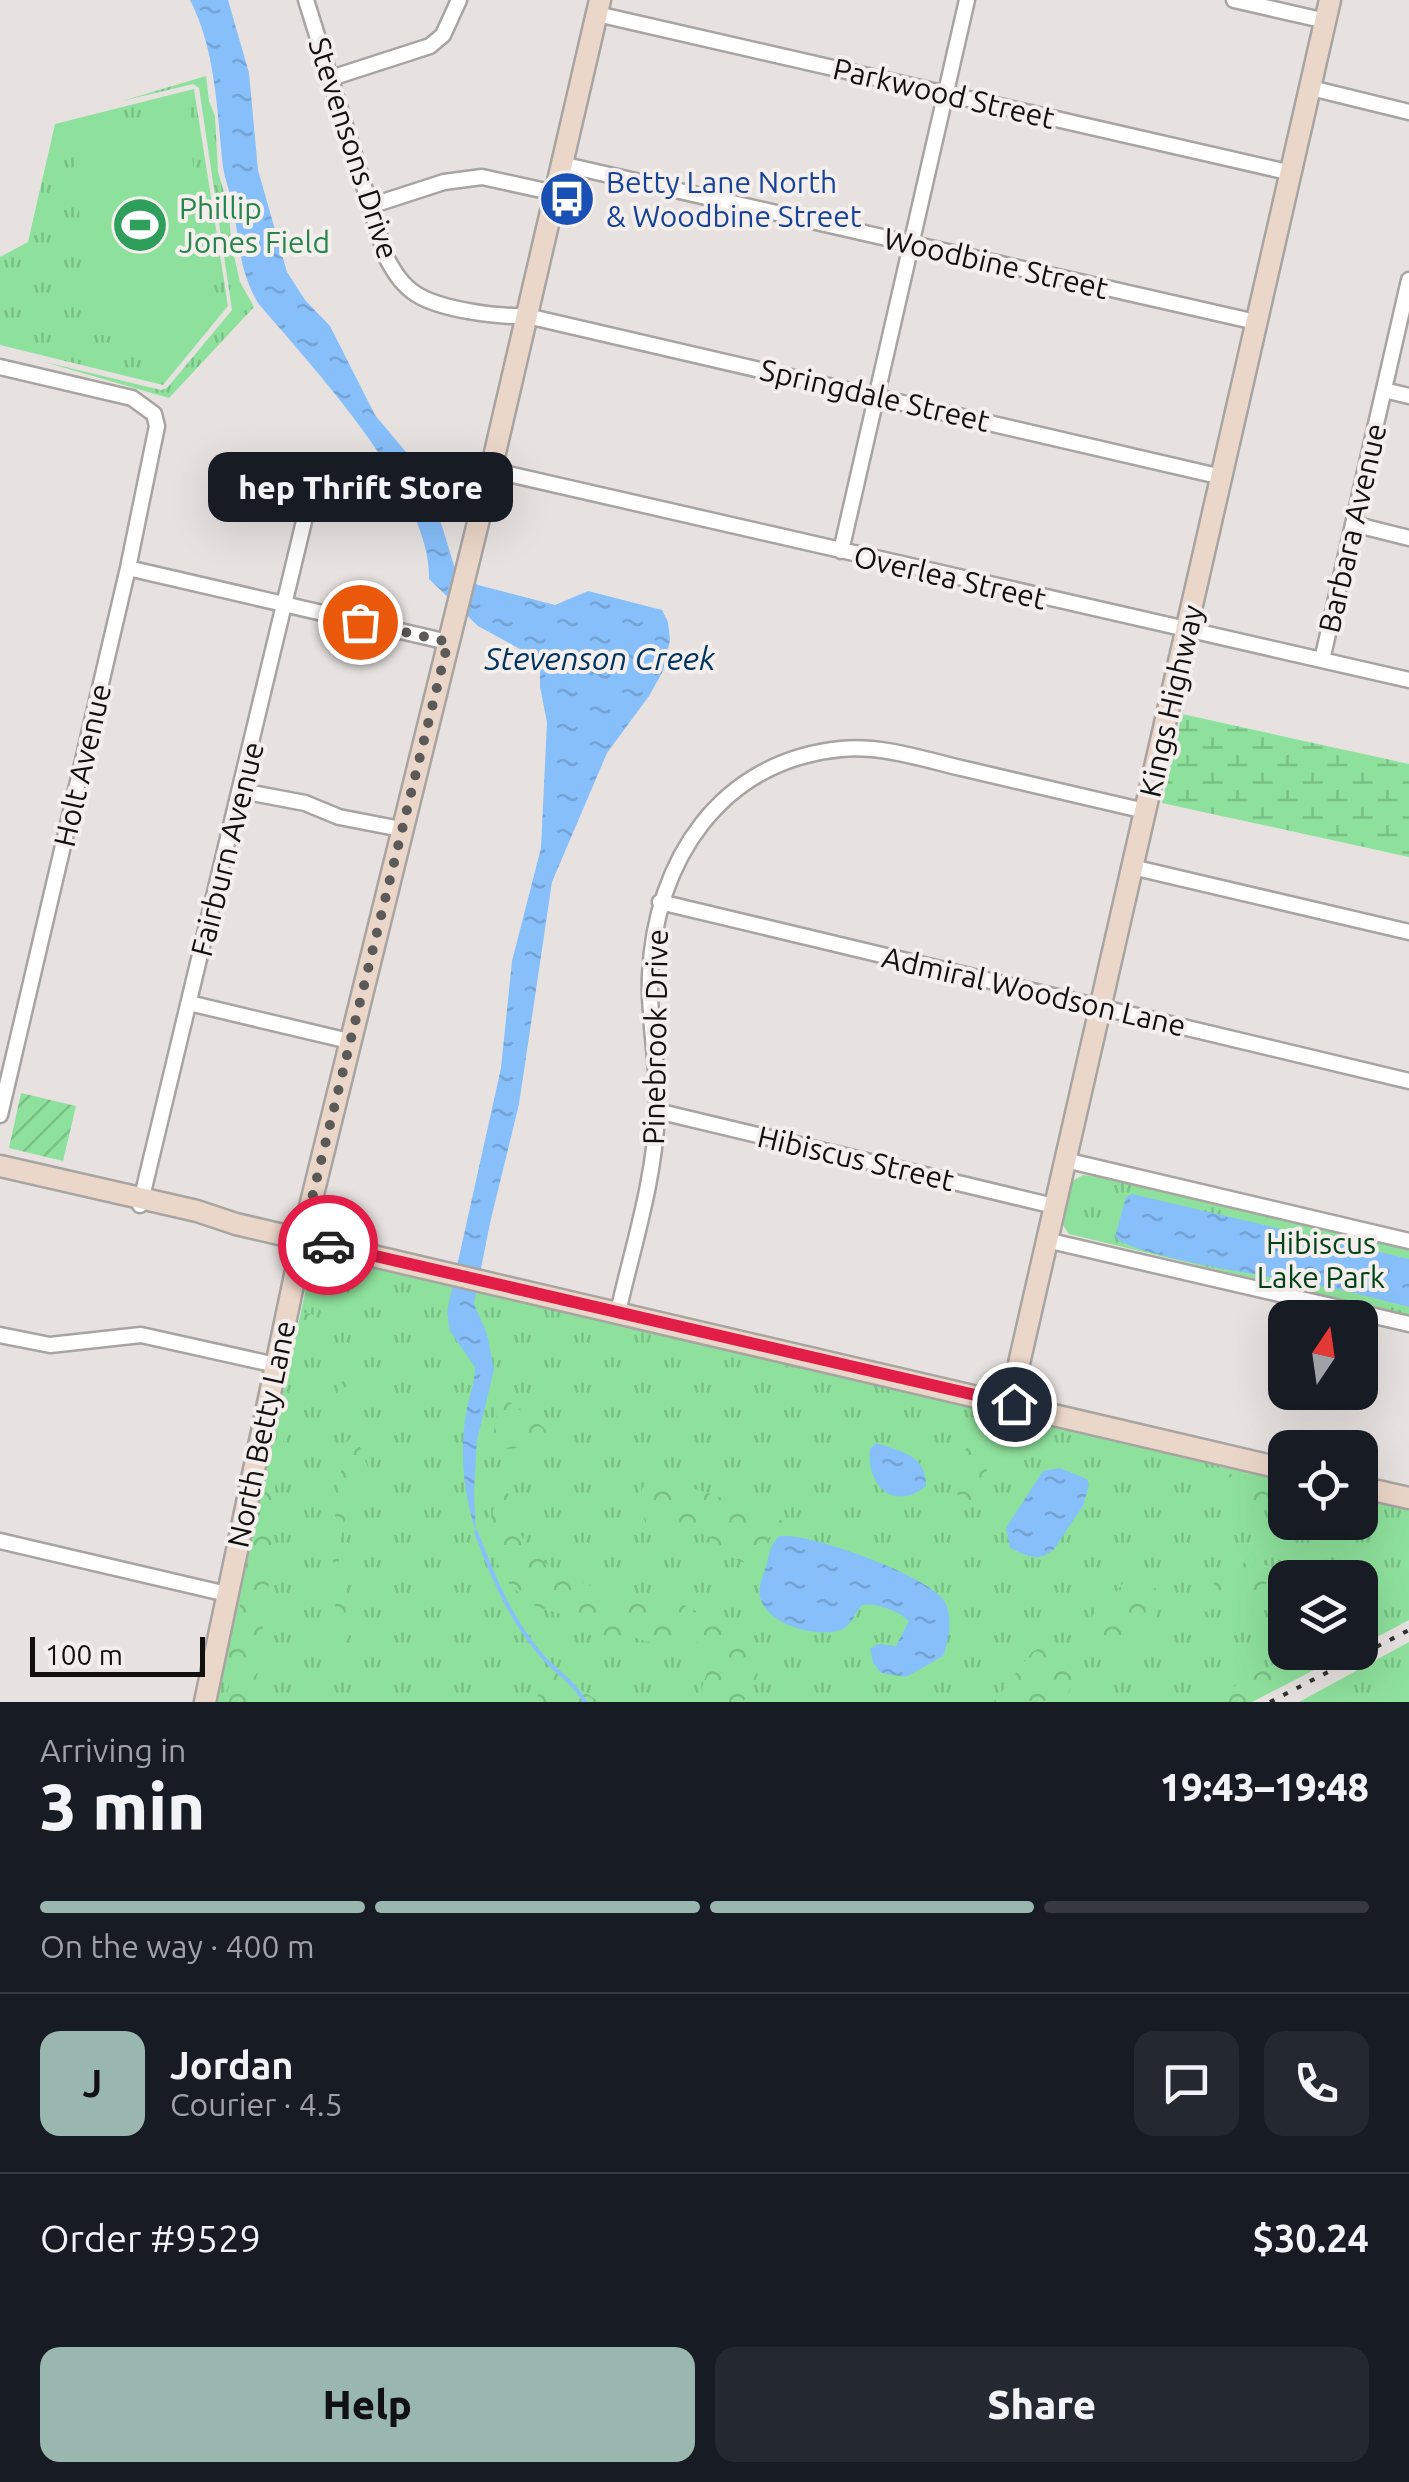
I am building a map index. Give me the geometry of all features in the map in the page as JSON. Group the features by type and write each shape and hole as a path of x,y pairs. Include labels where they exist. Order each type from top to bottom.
{"street":[{"name":"Stevensons Drive","path":"306,0 386,257 398,279 418,296 502,316 527,316"},
{"path":"331,78 430,46 443,35 459,0"},
{"path":"841,552 967,0"},
{"path":"1234,0 1328,11"},
{"name":"Parkwood Street","path":"599,7 1292,173"},
{"name":"North Betty Lane","path":"205,1702 302,1239 491,470 599,7"},
{"name":"Kings Highway","path":"1010,1402 1328,11"},
{"path":"1310,88 1409,112"},
{"name":"Woodbine Street","path":"561,164 1256,322"},
{"path":"370,206 444,182 470,178 501,180 555,193"},
{"name":"Barbara Avenue","path":"1322,660 1409,280"},
{"name":"Springdale Street","path":"527,316 1222,476"},
{"name":"Holt Avenue","path":"0,367 132,398 154,414 156,441 0,1115"},
{"path":"1384,390 1409,396"},
{"name":"Overlea Street","path":"491,470 1409,680"},
{"name":"Fairburn Avenue","path":"141,1202 312,492"},
{"path":"1353,524 1409,538"},
{"path":"128,568 448,642"},
{"name":"Pinebrook Drive","path":"618,1312 650,1175 657,1112 650,976 660,902 670,873 689,839 732,794 785,762 842,749 900,754 1145,811"},
{"path":"241,792 305,803 338,817 401,829"},
{"path":"1132,866 1409,932"},
{"name":"Admiral Woodson Lane","path":"660,902 1409,1080"},
{"path":"189,1003 349,1041"},
{"name":"Hibiscus Street","path":"657,1112 1054,1206"},
{"path":"1065,1160 1409,1241"},
{"path":"0,1166 1268,1465"},
{"path":"0,1174 141,1202"},
{"path":"1046,1240 1409,1324"},
{"path":"0,1335 50,1346 140,1335 276,1365"},
{"path":"1378,1491 1409,1498"},
{"path":"0,1541 227,1594"}],"green space":[{"path":"206,76 232,247 240,282 254,307 169,398 41,361 161,390 167,388 232,310 199,88 193,84 122,101"},
{"path":"194,89 228,306 163,385 0,345 0,257 28,242 55,124"},
{"name":"Phillip Jones Field","path":"188,109 207,320 176,347 90,333 72,131"},
{"path":"1182,714 1409,764 1409,857 1162,803"},
{"path":"21,1093 76,1106 63,1161 9,1148"},
{"name":"Hibiscus Lake Park","path":"1083,1175 1125,1180 1409,1247 1409,1316 1378,1309 1378,1300 1343,1300 1069,1234 1061,1222 1069,1183"},
{"path":"320,1262 360,1265 1268,1474 1268,1540 1378,1540 1378,1499 1409,1507 1409,1620 1378,1636 1378,1560 1268,1560 1268,1670 1314,1670 1252,1702 215,1702 309,1275"},
{"path":"305,1313 318,1320 315,1344 310,1353 302,1356 295,1354"},
{"path":"346,1376 353,1379 355,1395 352,1416 342,1422 335,1405"},
{"path":"505,1400 552,1435 550,1443 500,1450 492,1442 498,1410"},
{"path":"285,1430 275,1486 262,1661 248,1702 224,1702 232,1677 226,1668 277,1437"},
{"path":"352,1436 368,1468 348,1511 340,1546 340,1569 353,1616 349,1637 340,1647 335,1645 332,1631 333,1540 342,1456"},
{"path":"969,1446 980,1451 984,1459 986,1485 978,1497 960,1500 954,1480 954,1459"},
{"path":"1232,1474 1268,1483 1268,1508 1245,1501 1213,1477"},
{"path":"661,1478 788,1523 790,1530 767,1539 752,1562 744,1562 700,1533 663,1530 646,1524 639,1503 642,1488"},
{"path":"503,1489 508,1493 515,1526 532,1552 557,1572 620,1598 679,1603 759,1645 758,1675 743,1702 705,1702 701,1691 714,1650 708,1646 692,1642 670,1649 630,1636 603,1635 535,1606 510,1585 495,1559 491,1535 493,1510"},
{"path":"1246,1562 1268,1566 1268,1579 1257,1591 1209,1612 1197,1610 1209,1588"},
{"path":"1142,1575 1160,1593 1154,1634 1116,1656 1102,1657 1087,1632 1089,1619 1126,1579"},
{"path":"1409,1642 1409,1702 1299,1702 1358,1670 1378,1670 1378,1659"},
{"path":"1045,1646 1060,1650 1074,1664 1074,1681 1064,1700 994,1702 1032,1652"},
{"path":"1268,1667 1287,1670 1278,1683 1247,1702 1222,1702 1228,1690"},
{"path":"548,1671 554,1671 599,1702 535,1702"}],"water":[{"name":"Stevenson Creek","path":"190,0 228,0 249,73 258,170 287,272 305,300 330,326 375,415 406,452 427,490 455,569 478,585 555,605 588,591 662,610 668,622 670,640 663,671 607,753 552,882 519,1104 474,1304 487,1334 494,1370 477,1440 476,1532 463,1459 475,1367 450,1331 447,1311 501,1068 512,961 541,848 547,722 540,687 540,660 478,626 429,579 424,545 411,508 390,470 336,396 258,303 243,267 224,172 210,60"},
{"name":"Hibiscus Lake Park","path":"1132,1194 1409,1259 1409,1307 1181,1260 1128,1245 1115,1237 1126,1197"},
{"path":"876,1443 917,1461 926,1486 903,1496 884,1491 870,1462 870,1449"},
{"path":"1060,1468 1087,1479 1083,1506 1054,1549 1043,1556 1032,1557 1010,1548 1006,1528 1043,1471"},
{"path":"780,1536 816,1541 868,1558 935,1592 945,1602 949,1615 943,1656 906,1677 881,1673 873,1663 870,1649 878,1644 896,1646 909,1621 880,1606 862,1605 846,1627 833,1632 796,1628 774,1617 759,1591 771,1548"}],"waterway":[{"name":"Stevenson Creek","path":"476,1532 521,1627 585,1702"}],"railway":[{"path":"1270,1702 1409,1630"}],"way so far":[{"path":"328,1245 302,1239 448,642 360,622"}],"place":[{"name":"Betty Lane North & Woodbine Street","path":"567,199"},
{"name":"Phillip Jones Field","path":"140,225"},
{"name":"hep Thrift Store","path":"360,622"}],"route":[{"path":"328,1245 1014,1404"}]}
